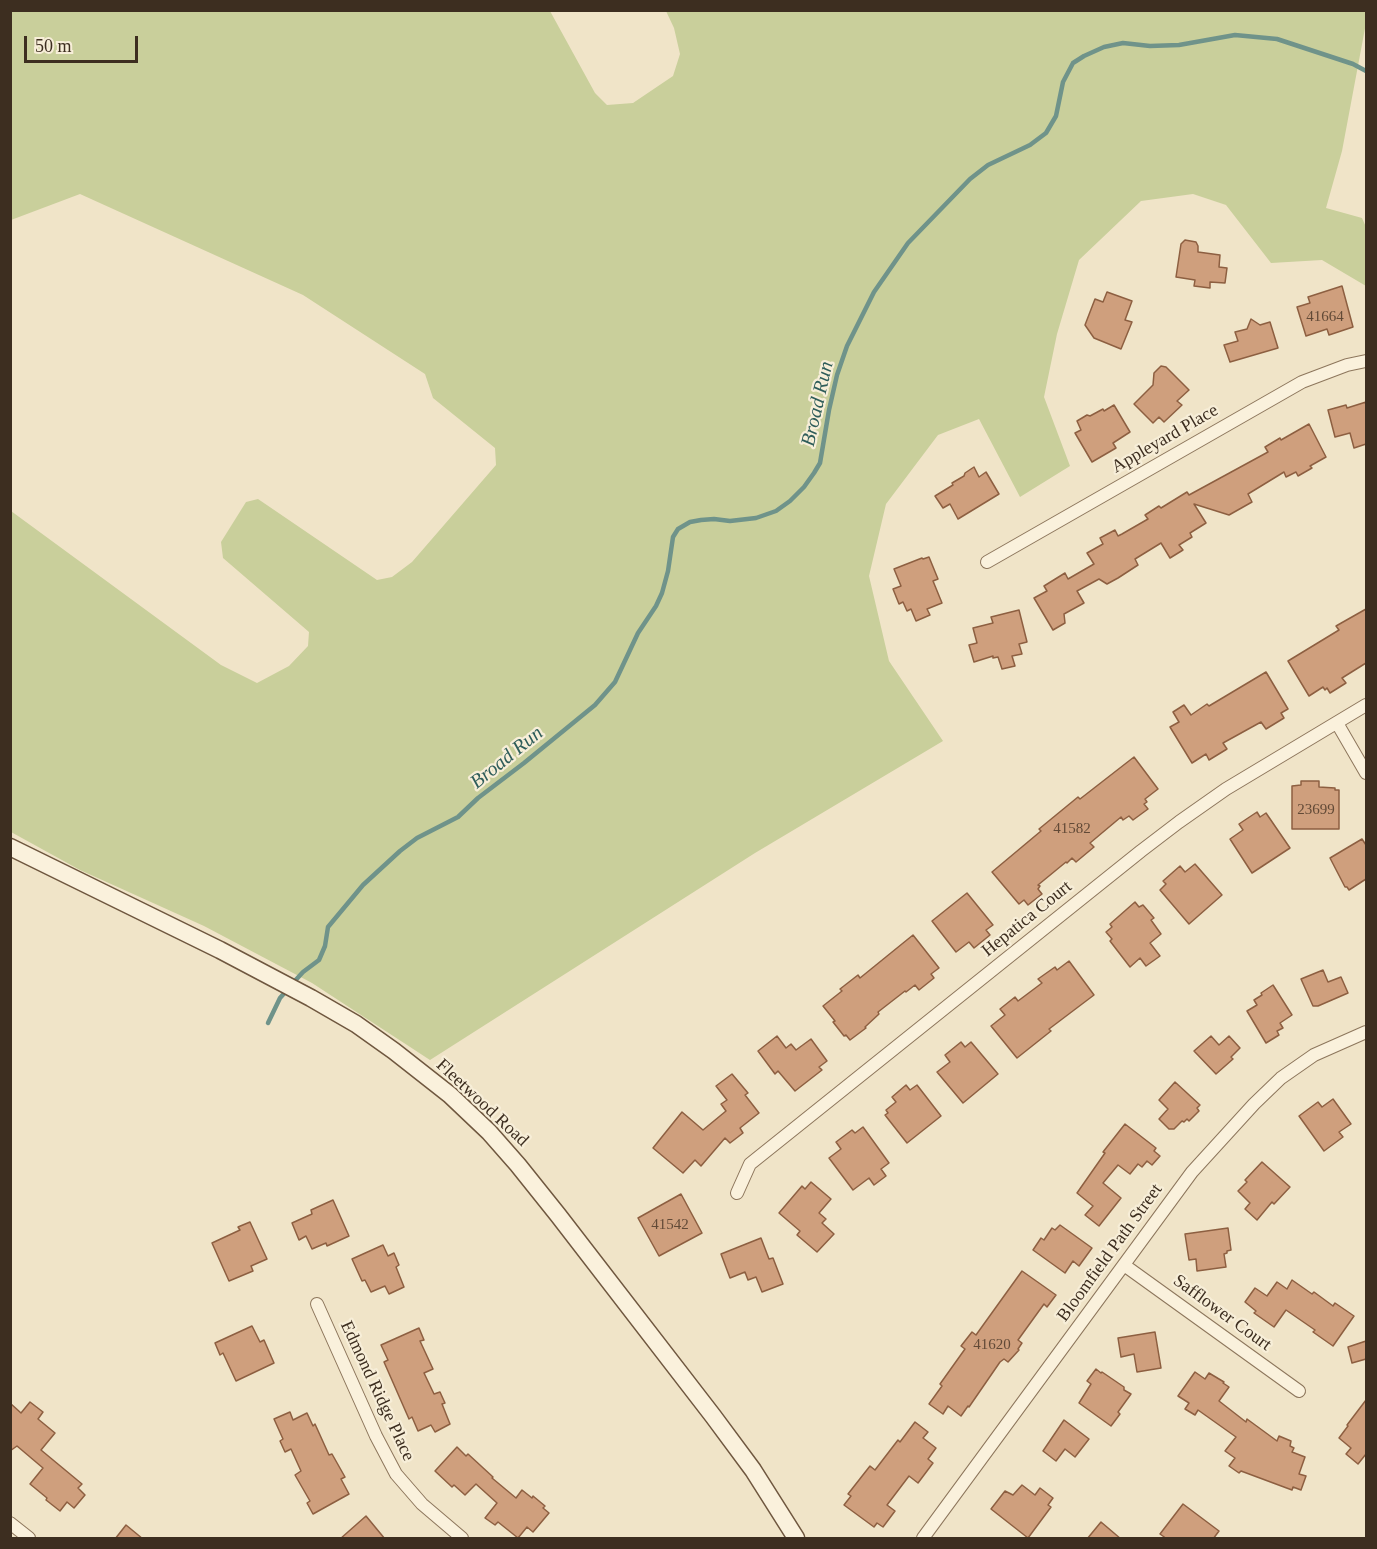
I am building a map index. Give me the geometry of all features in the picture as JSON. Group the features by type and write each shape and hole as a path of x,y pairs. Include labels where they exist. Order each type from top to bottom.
{"main road":[{"name":"Fleetwood Road","path":"10,847 289,986 356,1024 450,1095 489,1132 558,1215 753,1470 796,1539"}],"street":[{"name":"Appleyard Place","path":"987,562 1302,382 1347,365 1366,361"},
{"name":"Hepatica Court","path":"736,1193 750,1164 1141,851 1226,789 1366,705"},
{"path":"1337,723 1366,773"},
{"name":"Bloomfield Path Street","path":"923,1539 1192,1172 1281,1078 1314,1055 1366,1032"},
{"name":"Safflower Court","path":"1124,1265 1299,1391"},
{"name":"Edmond Ridge Place","path":"317,1304 376,1436 396,1474 422,1504 462,1539"},
{"path":"10,1523 29,1539"}],"green space":[{"path":"11,10 550,11 595,93 607,105 633,103 673,76 680,54 674,28 666,11 1366,11 1366,23 1342,151 1326,208 1362,218 1366,227 1366,286 1322,260 1271,263 1226,205 1193,194 1141,201 1079,260 1057,334 1044,397 1070,466 1020,497 979,419 938,435 886,504 869,576 889,661 943,741 755,853 430,1060 312,983 204,926 80,870 11,832 11,511 221,665 257,683 289,666 308,646 309,632 223,558 221,542 246,502 258,499 377,580 392,577 412,562 496,465 495,448 433,398 425,374 303,295 80,194 11,220"}],"building":[{"path":"1185,240 1196,242 1198,252 1220,255 1219,267 1227,268 1225,283 1210,282 1210,288 1194,286 1195,280 1176,277 1181,244"},
{"path":"1342,286 1353,327 1329,335 1327,329 1306,336 1297,307 1310,303 1308,297"},
{"path":"1107,292 1132,301 1125,320 1132,322 1121,349 1094,338 1085,325 1095,299 1103,302"},
{"path":"1251,319 1260,325 1270,322 1278,348 1230,362 1224,345 1238,341 1235,332 1247,329"},
{"path":"1161,366 1166,367 1189,390 1177,401 1182,405 1164,422 1159,417 1153,423 1134,404 1153,385 1154,373"},
{"path":"1366,402 1366,444 1354,448 1350,433 1335,437 1328,410 1346,405 1347,408"},
{"path":"1114,405 1130,432 1113,443 1116,448 1092,462 1075,433 1081,430 1077,421"},
{"path":"1309,424 1326,457 1298,476 1296,472 1286,477 1284,472 1248,494 1252,502 1229,515 1194,504 1206,523 1190,533 1192,537 1179,545 1183,550 1170,558 1161,543 1135,559 1138,565 1118,578 1107,584 1099,579 1077,591 1084,603 1064,614 1065,623 1053,630 1034,598 1047,591 1044,586 1065,573 1068,579 1094,564 1087,553 1103,544 1100,538 1115,530 1118,536 1122,534 1148,519 1145,515 1159,506 1161,508 1187,492 1189,495 1268,452 1265,447"},
{"path":"974,467 979,477 986,472 999,494 958,519 950,504 943,508 935,496 953,485 952,483"},
{"path":"929,557 938,579 933,581 942,603 927,609 930,615 916,621 911,609 907,611 903,602 899,604 893,589 901,586 894,569"},
{"path":"1366,609 1366,663 1342,678 1346,683 1330,693 1327,688 1325,690 1323,687 1309,696 1288,661 1339,630 1336,626"},
{"path":"1019,610 1027,642 1019,644 1022,654 1012,656 1015,666 1002,669 998,657 993,658 993,656 974,662 969,645 977,643 973,628 993,623 991,617"},
{"path":"1266,672 1288,709 1281,713 1284,718 1266,729 1261,722 1223,743 1227,749 1209,760 1206,754 1192,763 1170,727 1179,722 1173,712 1184,705 1191,715"},
{"path":"1134,757 1158,789 1145,799 1147,802 1144,804 1148,809 1133,820 1129,816 1123,820 1121,817 1090,843 1094,847 1076,862 1072,858 1038,885 1042,894 1028,905 1024,900 1019,904 992,872 1078,797 1080,799"},
{"path":"1301,781 1319,781 1319,787 1339,790 1339,829 1292,829 1292,786 1301,785"},
{"path":"1257,812 1260,817 1266,813 1290,848 1252,873 1230,839 1243,830 1239,824"},
{"path":"1362,839 1366,845 1366,879 1349,890 1345,887 1330,858"},
{"path":"1195,864 1222,895 1189,924 1160,890 1166,884 1163,881 1180,866 1185,872"},
{"path":"967,893 993,925 986,930 990,935 974,948 969,942 956,952 932,921"},
{"path":"1135,902 1139,907 1143,905 1154,918 1151,920 1161,934 1150,943 1160,956 1146,966 1140,958 1130,967 1106,932 1112,927 1110,924"},
{"path":"913,935 939,968 931,974 934,978 919,990 915,985 905,991 878,1012 879,1014 866,1028 850,1040 846,1035 844,1036 823,1006 842,991 840,989 858,975 860,978"},
{"path":"1069,961 1094,995 1049,1029 1051,1031 1017,1058 991,1026 1005,1015 1000,1009 1015,997 1018,1001 1042,983 1038,979 1055,967 1057,970"},
{"path":"1323,970 1328,982 1341,977 1348,993 1313,1006 1301,979"},
{"path":"1273,985 1292,1015 1280,1023 1283,1028 1277,1031 1279,1035 1266,1043 1247,1011 1257,1005 1254,1000 1262,995 1261,993"},
{"path":"777,1036 786,1048 791,1044 796,1050 811,1039 827,1061 819,1067 822,1070 795,1091 778,1071 775,1074 758,1051"},
{"path":"1211,1036 1219,1045 1229,1036 1240,1048 1231,1057 1233,1059 1216,1074 1194,1051"},
{"path":"961,1042 965,1047 971,1042 998,1074 963,1103 937,1072 950,1062 945,1055"},
{"path":"732,1074 748,1093 745,1095 759,1113 740,1128 743,1133 730,1143 725,1138 701,1166 695,1160 683,1173 653,1148 682,1112 703,1130 726,1111 721,1104 727,1100 716,1086"},
{"path":"1175,1082 1200,1105 1197,1108 1199,1111 1189,1121 1187,1119 1182,1121 1174,1129 1169,1129 1159,1119 1168,1109 1159,1100"},
{"path":"906,1085 910,1090 917,1085 941,1116 907,1143 885,1115 888,1113 886,1110 896,1102 892,1097"},
{"path":"1333,1099 1351,1124 1339,1132 1343,1137 1324,1151 1299,1116 1318,1102 1322,1107"},
{"path":"1125,1124 1156,1148 1154,1151 1160,1156 1152,1165 1147,1161 1142,1167 1138,1164 1130,1174 1118,1165 1103,1183 1121,1198 1099,1226 1085,1215 1093,1206 1077,1193 1105,1153 1103,1152"},
{"path":"863,1127 889,1163 881,1169 886,1176 874,1185 869,1178 853,1190 829,1158 841,1149 836,1142 852,1130 855,1133"},
{"path":"1262,1162 1290,1187 1274,1204 1272,1202 1257,1220 1245,1209 1250,1203 1238,1191"},
{"path":"811,1182 831,1199 819,1213 826,1219 822,1223 834,1234 817,1252 797,1235 800,1231 779,1213 802,1186 805,1189"},
{"path":"681,1194 702,1233 659,1256 638,1218"},
{"path":"333,1200 349,1236 327,1246 326,1243 312,1249 306,1236 299,1240 292,1223 312,1214 311,1210"},
{"path":"250,1222 267,1259 251,1266 253,1271 229,1281 212,1243 240,1230 238,1227"},
{"path":"1060,1225 1092,1248 1079,1266 1073,1261 1065,1273 1033,1250 1041,1238 1044,1240 1052,1228 1055,1230"},
{"path":"1228,1228 1231,1250 1224,1254 1226,1267 1197,1271 1196,1259 1189,1260 1185,1234"},
{"path":"761,1238 769,1259 773,1258 783,1284 762,1292 756,1277 748,1280 745,1272 730,1278 721,1254"},
{"path":"383,1245 388,1256 394,1253 399,1265 396,1267 404,1287 389,1294 385,1286 371,1292 365,1280 362,1281 352,1259"},
{"path":"1022,1271 1056,1295 1047,1307 1044,1304 1018,1340 1022,1343 1019,1350 1008,1362 1004,1359 1000,1362 961,1416 948,1406 943,1414 929,1404 942,1386 940,1384 965,1349 961,1346 972,1332 976,1335"},
{"path":"1292,1280 1312,1294 1314,1292 1333,1306 1335,1303 1354,1316 1333,1346 1286,1310 1274,1327 1254,1313 1256,1311 1245,1302 1255,1288 1267,1296 1277,1282 1287,1289"},
{"path":"252,1326 260,1342 264,1340 274,1363 236,1381 223,1353 220,1355 215,1343"},
{"path":"419,1328 424,1340 420,1341 433,1369 424,1373 434,1394 440,1392 450,1424 435,1432 431,1425 418,1431 412,1417 409,1419 384,1362 388,1360 381,1345"},
{"path":"1155,1332 1161,1368 1137,1372 1134,1354 1121,1357 1118,1338"},
{"path":"1366,1341 1366,1359 1352,1363 1348,1347"},
{"path":"1096,1369 1131,1394 1111,1426 1079,1403 1091,1384 1087,1381"},
{"path":"1195,1372 1205,1379 1209,1373 1224,1382 1229,1387 1219,1401 1246,1422 1247,1419 1277,1441 1279,1436 1291,1441 1290,1446 1294,1448 1292,1452 1305,1457 1299,1474 1306,1476 1301,1490 1293,1487 1292,1490 1241,1471 1239,1473 1229,1466 1235,1458 1225,1451 1236,1437 1198,1410 1195,1415 1185,1409 1189,1403 1178,1396"},
{"path":"1366,1400 1366,1454 1358,1464 1346,1454 1351,1448 1339,1438"},
{"path":"30,1402 43,1412 38,1419 55,1433 41,1450 82,1484 78,1488 85,1495 74,1508 67,1502 60,1511 46,1500 47,1498 30,1484 43,1468 17,1446 10,1451 10,1403 21,1413"},
{"path":"290,1412 293,1420 307,1413 313,1426 315,1424 329,1455 332,1454 345,1477 341,1479 349,1494 313,1514 307,1503 310,1501 295,1475 301,1471 291,1449 285,1452 280,1441 283,1439 274,1419"},
{"path":"1064,1420 1089,1439 1075,1457 1065,1449 1056,1461 1043,1451"},
{"path":"915,1422 928,1432 923,1438 936,1448 928,1459 933,1463 918,1483 909,1476 887,1505 895,1511 883,1527 877,1523 874,1527 844,1505 851,1496 848,1494 870,1466 875,1470"},
{"path":"457,1447 466,1456 468,1454 516,1498 522,1490 545,1506 543,1508 549,1513 533,1532 527,1527 518,1538 498,1522 495,1525 485,1518 497,1503 476,1484 465,1495 454,1485 452,1487 435,1471"},
{"path":"1022,1485 1035,1495 1040,1488 1053,1498 1048,1505 1051,1507 1028,1538 991,1509 1005,1491 1013,1495"},
{"path":"1183,1504 1219,1531 1213,1539 1167,1539 1160,1534"},
{"path":"366,1516 385,1539 340,1539"},
{"path":"1101,1522 1121,1539 1087,1539"},
{"path":"126,1525 143,1539 115,1539"}],"waterway":[{"name":"Broad Run","path":"293,983 319,960 325,946 328,927 363,885 417,838 458,817 478,798 595,705 615,682 638,633 662,593 673,537 678,529 690,522 701,520 730,521 756,518 776,511 804,487 820,463 837,375 847,346 874,292 908,243 970,179 988,165 1030,145 1046,133 1056,116 1063,82 1073,63 1104,47 1123,43 1150,46 1179,45 1235,35 1277,39 1353,64 1366,71"},
{"name":"Broad Run","path":"268,1023 280,998 288,989"}]}
